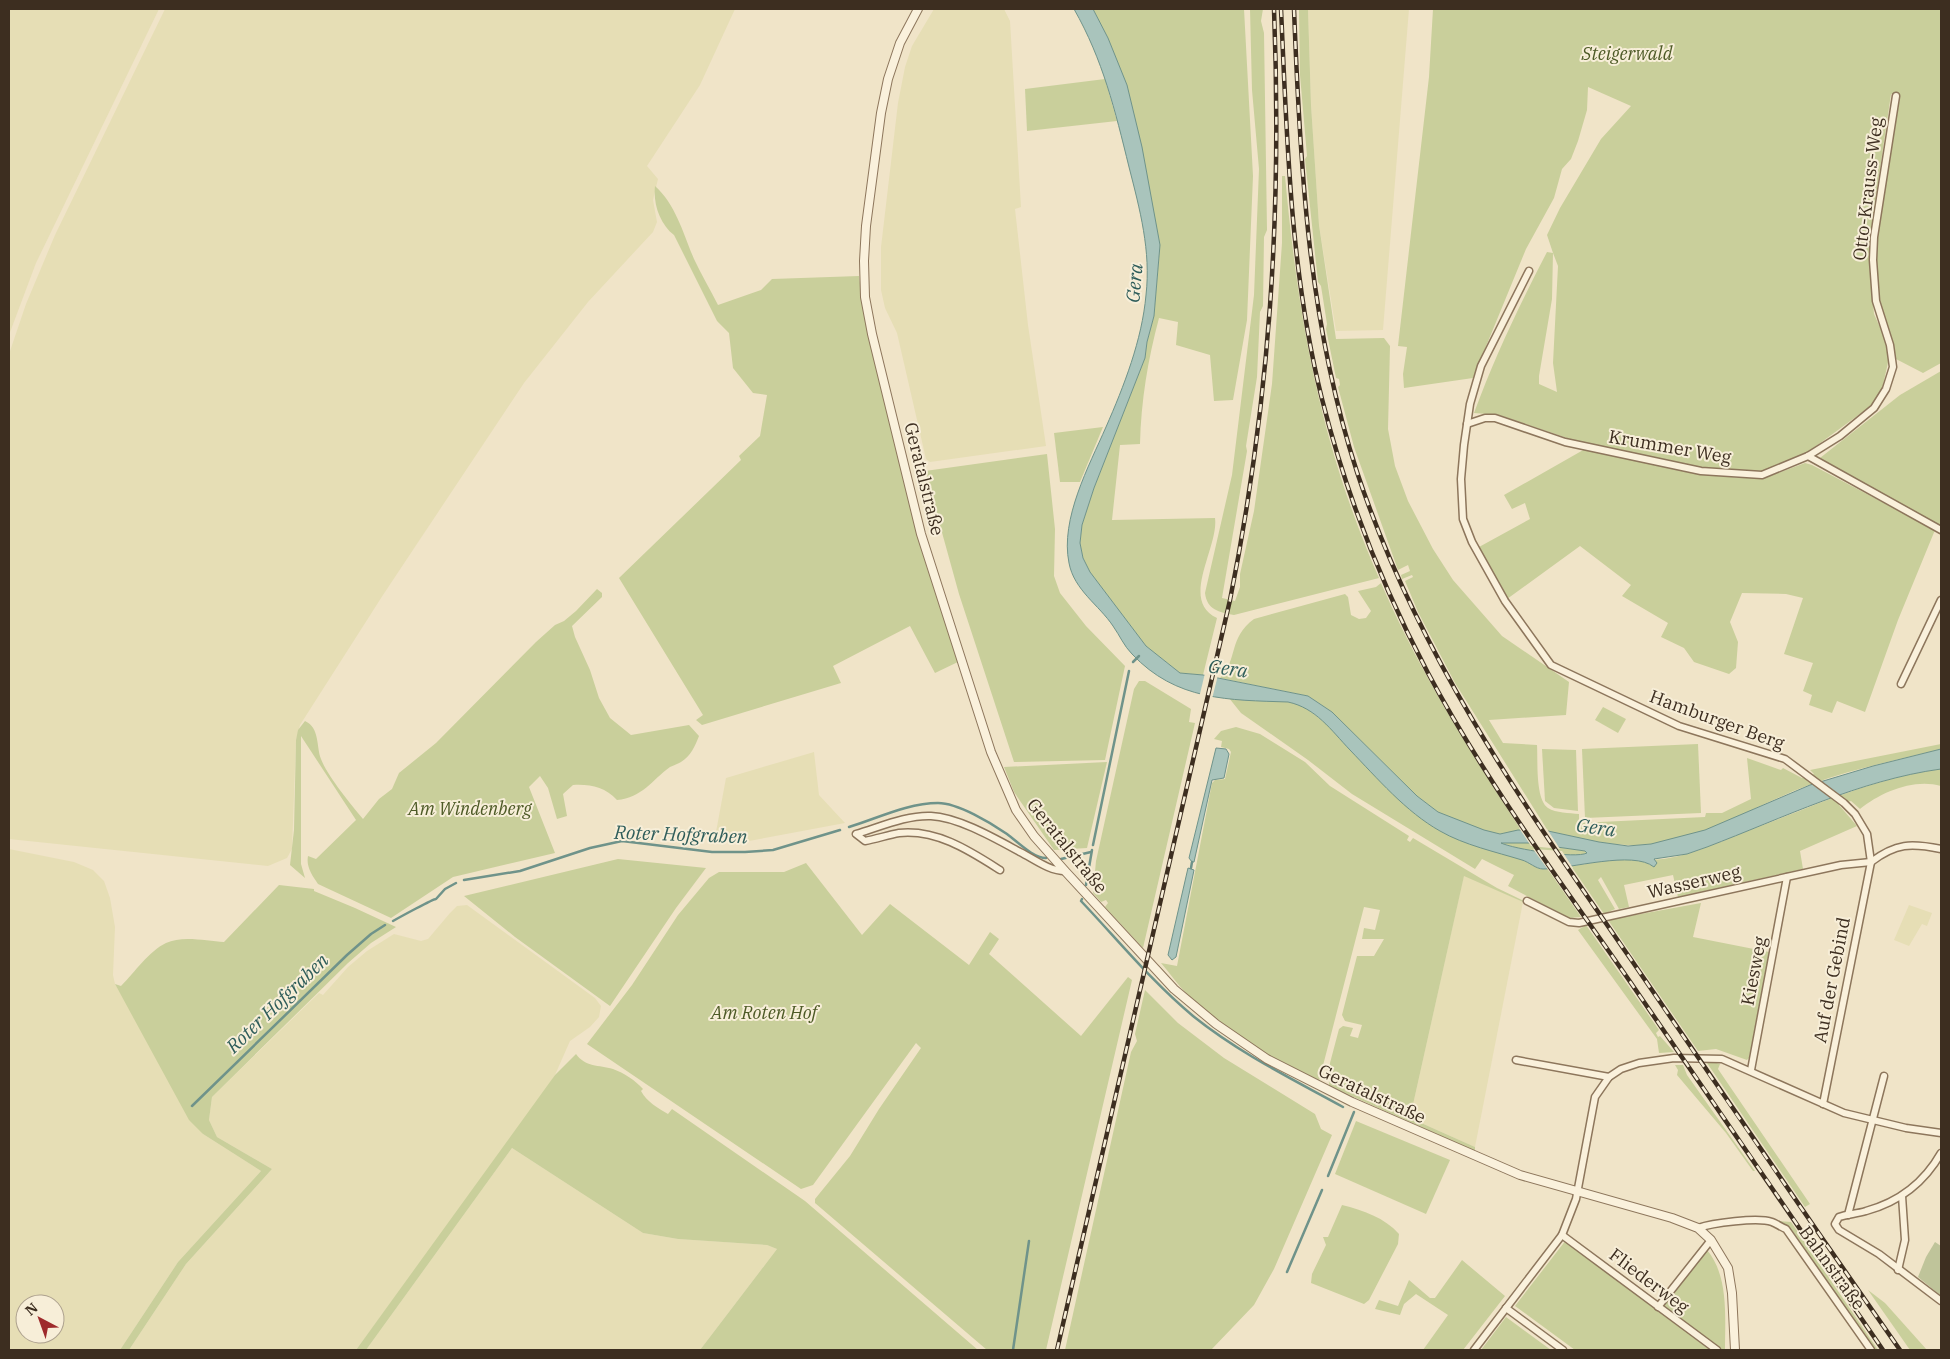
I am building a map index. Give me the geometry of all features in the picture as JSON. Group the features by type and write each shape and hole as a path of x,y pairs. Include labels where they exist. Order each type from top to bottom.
{"street":[{"name":"Geratalstraße","path":"918,9 900,43 888,78 881,113 866,226 864,261 865,297 872,334 921,534 994,761 1016,810 1034,836 1085,894 1174,989 1216,1024 1267,1059 1340,1096 1474,1157 1520,1175 1672,1218 1698,1228 1711,1240 1728,1268 1732,1293 1735,1350"},
{"name":"Otto-Krauss-Weg","path":"1880,400 1893,367 1890,345 1876,301 1873,260 1874,237 1896,96"},
{"name":"Hamburger Berg","path":"1529,271 1480,366 1467,424 1460,479 1465,528 1505,601 1551,664 1658,718 1778,757 1808,776 1844,803 1865,829 1870,846 1871,862"},
{"name":"Krummer Weg","path":"1467,424 1485,418 1504,420 1565,442 1702,471 1762,475 1808,456 1840,436 1880,400"},
{"path":"1808,456 1941,530"},
{"path":"1901,684 1941,600"},
{"path":"1000,870 975,854 936,836 899,833 865,841 856,834 907,819 932,816 960,824 992,837 1050,869 1065,871"},
{"path":"1871,862 1898,846 1917,845 1941,849"},
{"name":"Wasserweg","path":"1528,901 1569,922 1579,923 1841,865 1871,862"},
{"name":"Auf der Gebind","path":"1823,1104 1871,862"},
{"name":"Kiesweg","path":"1751,1070 1787,877"},
{"path":"1474,1350 1562,1235 1571,1217 1577,1192 1591,1109 1595,1097 1609,1077 1629,1065 1674,1058 1722,1059 1751,1070 1823,1104 1873,1121 1941,1133"},
{"path":"1516,1060 1609,1077"},
{"path":"1848,1215 1884,1076"},
{"path":"1941,1153 1924,1179 1902,1196 1874,1209 1838,1218 1835,1224 1838,1229 1872,1249 1941,1301"},
{"path":"1898,1270 1905,1240 1902,1196"},
{"name":"Bahnstraße","path":"1698,1228 1710,1224 1770,1221 1786,1229 1871,1350"},
{"name":"Fliederweg","path":"1562,1235 1717,1350"},
{"path":"1658,1307 1711,1240"},
{"path":"1506,1308 1563,1350"}],"shaded area":[{"path":"9,9 159,9 36,263 9,335"},
{"path":"165,9 735,9 700,85 647,166 658,179 653,200 657,222 653,232 588,302 524,383 383,595 300,725 296,740 292,849 287,858 268,866 9,839 9,354 26,304 55,235"},
{"path":"934,9 1004,9 1010,21 1021,207 1015,209 1028,325 1046,446 930,462 926,459 897,333 885,308 881,290 881,247 898,103 905,67 912,46"},
{"path":"1308,9 1409,9 1383,330 1336,331 1319,225 1311,105"},
{"path":"814,752 819,795 845,823 749,841 716,832 726,778"},
{"path":"9,849 74,862 93,870 104,881 110,898 115,927 113,975 115,984 203,1134 261,1171 178,1262 120,1350 9,1350"},
{"path":"1464,875 1523,902 1475,1147 1410,1118"},
{"path":"467,905 595,998 601,1006 599,1017 590,1027 570,1041 555,1075 531,1112 356,1350 129,1350 186,1264 272,1169 217,1137 209,1120 212,1097 319,993 323,995 348,967 367,951 394,934 421,941 428,939 457,906"},
{"path":"1909,905 1932,913 1927,926 1922,924 1909,946 1894,940"},
{"path":"512,1148 643,1233 678,1239 767,1245 777,1249 700,1350 366,1350"}],"green space":[{"path":"1093,9 1244,9 1253,176 1247,320 1233,400 1214,401 1210,355 1176,345 1178,322 1159,318 1146,380 1140,444 1120,445 1112,520 1215,518 1215,530 1203,573 1201,599 1206,610 1217,618 1203,675 1180,673 1146,646 1090,572 1083,558 1080,543 1082,525 1094,488 1145,358 1154,316 1160,245 1127,86 1108,38"},
{"path":"1250,9 1263,9 1261,21 1264,33 1267,230 1264,237 1263,306 1260,312 1257,377 1246,446 1247,451 1222,598 1235,601 1240,587 1240,574 1254,511 1272,384 1282,243 1282,176 1285,176 1290,229 1305,331 1327,431 1359,529 1379,578 1234,615 1211,607 1205,593 1232,475 1254,295 1259,169 1252,90"},
{"path":"1299,9 1308,9 1311,105 1319,225 1336,339 1384,338 1390,346 1388,429 1395,466 1408,501 1433,549 1453,580 1502,636 1569,682 1566,715 1489,720 1503,743 1537,745 1539,788 1544,803 1548,808 1555,811 1579,814 1579,823 1705,817 1706,813 1722,813 1751,799 1747,758 1781,770 1783,768 1802,778 1814,774 1810,770 1941,744 1941,749 1825,779 1720,824 1674,840 1651,844 1627,845 1588,840 1548,831 1455,683 1418,612 1405,581 1413,577 1412,575 1402,579 1401,575 1410,571 1408,565 1398,570 1354,447 1338,387 1340,385 1339,379 1336,378 1326,329 1327,324 1321,286 1318,282 1305,159 1307,156 1300,75"},
{"name":"Steigerwald","path":"1433,9 1941,9 1941,363 1923,373 1896,359 1878,292 1875,269 1877,228 1900,98 1891,94 1871,230 1869,260 1874,314 1887,343 1889,358 1881,394 1868,408 1808,452 1766,471 1762,479 1805,463 1812,465 1935,530 1898,620 1865,712 1837,701 1832,713 1809,705 1812,695 1803,691 1813,663 1784,654 1803,598 1786,594 1742,593 1730,622 1738,642 1736,668 1729,674 1694,662 1684,648 1661,637 1668,623 1622,596 1631,585 1580,546 1507,599 1479,547 1530,519 1525,503 1512,509 1504,495 1585,449 1695,474 1744,478 1747,473 1699,467 1591,446 1499,415 1474,413 1499,351 1527,292 1547,252 1553,253 1547,235 1560,208 1601,139 1631,106 1588,87 1587,110 1571,159 1562,169 1554,198 1526,249 1473,378 1404,388 1403,374 1407,347 1398,346 1429,77","holes":["1553,253 1558,266 1553,363 1557,392 1539,384 1539,376 1552,299"]},
{"path":"1105,79 1117,121 1027,131 1025,89"},
{"path":"655,186 674,211 694,259 718,305 761,290 772,279 859,276 865,319 927,568 960,661 935,673 910,626 833,666 841,683 702,725 696,720 703,715 619,578 741,460 739,456 760,436 767,395 753,393 733,368 729,333 717,321 674,235 661,219 656,207"},
{"path":"1941,371 1941,526 1820,458 1900,395"},
{"path":"1103,427 1080,482 1060,482 1054,433"},
{"path":"1047,454 1055,529 1054,576 1060,593 1086,626 1125,666 1105,760 1014,762 959,594 925,471"},
{"path":"1381,583 1428,679 1521,830 1500,834 1484,831 1438,812 1417,796 1332,712 1308,696 1220,678 1226,671 1240,634 1254,619 1345,594 1348,597 1351,615 1359,619 1366,618 1371,611 1358,591 1376,587"},
{"name":"Am Windenberg","path":"597,589 602,593 602,597 572,626 599,698 610,718 631,735 689,725 699,736 684,760 670,767 646,788 626,799 617,800 597,787 573,785 563,794 567,816 557,819 548,788 540,776 529,787 555,853 453,877 391,918 318,884 310,871 308,856 316,859 356,820 301,736 301,864 305,878 290,865 294,830 296,740 298,730 305,721 313,728 317,738 319,754 329,774 363,819 379,799 392,789 399,773 436,743 536,642 555,625 564,621 576,611"},
{"path":"1139,681 1145,681 1191,709 1189,722 1195,723 1143,948 1105,907 1108,903 1106,900 1101,902 1093,893 1096,861 1134,689"},
{"path":"1229,698 1288,702 1302,705 1332,728 1362,762 1414,813 1440,831 1523,860 1540,869 1547,868 1581,917 1569,918 1508,886 1514,875 1482,859 1475,869 1352,794 1308,760 1241,713"},
{"path":"1603,707 1626,719 1618,733 1595,720"},
{"path":"1236,727 1260,734 1305,762 1330,786 1409,836 1407,840 1410,842 1413,838 1497,888 1524,901 1464,876 1410,1118 1475,1147 1475,1151 1329,1086 1330,1063 1339,1029 1343,1026 1353,1028 1350,1036 1358,1038 1362,1025 1345,1021 1342,1015 1357,956 1374,956 1384,939 1362,939 1364,928 1375,930 1380,910 1364,907 1319,1081 1266,1053 1232,1031 1186,993 1161,963 1177,966 1212,783 1215,780 1225,779 1231,752 1229,749 1221,747 1222,741 1214,739 1221,731"},
{"path":"1698,744 1701,813 1585,818 1582,749"},
{"path":"1542,749 1576,750 1578,811 1554,808 1545,801"},
{"path":"1107,762 1087,848 1054,850 1014,792 1004,767"},
{"path":"1941,769 1941,786 1920,784 1898,788 1878,797 1860,809 1851,801 1839,805 1857,826 1800,851 1803,869 1678,897 1673,875 1624,885 1629,907 1619,909 1601,877 1598,880 1615,909 1604,914 1571,866 1603,861 1636,860 1654,867 1653,860 1665,859 1700,850 1842,795 1891,779"},
{"path":"1499,842 1529,843 1585,851 1587,853 1570,855 1544,853 1517,848"},
{"path":"618,859 706,868 676,908 610,1006 515,937 464,896"},
{"name":"Am Roten Hof","path":"806,863 862,935 890,904 969,965 990,932 999,939 989,954 1081,1036 1128,977 1132,980 1046,1350 987,1350 815,1203 815,1199 850,1156 879,1109 921,1048 916,1043 813,1185 801,1189 587,1044 632,985 678,915 709,878 719,872 784,872"},
{"path":"279,885 314,889 314,891 396,927 371,943 348,963 212,1097 209,1120 217,1137 272,1169 186,1264 129,1350 120,1350 178,1262 261,1171 203,1134 189,1120 115,984 121,986 148,956 166,943 179,939 224,942"},
{"path":"1701,903 1693,937 1769,952 1749,1058 1747,1060 1716,1049 1698,1051 1608,920"},
{"path":"1586,925 1659,1030 1656,1033 1658,1037 1660,1036 1674,1052 1659,1053 1657,1039 1578,930"},
{"path":"1145,990 1178,1023 1224,1058 1315,1114 1321,1129 1332,1135 1274,1269 1254,1305 1211,1350 1065,1350 1131,1052 1137,1041 1135,1034"},
{"path":"576,1054 588,1063 613,1069 629,1077 643,1089 641,1091 643,1095 657,1107 668,1114 672,1109 805,1201 978,1350 700,1350 777,1249 767,1245 678,1239 643,1233 512,1148 366,1350 356,1350 555,1075"},
{"path":"1707,1063 1720,1064 1718,1069 1810,1204 1805,1207"},
{"path":"1675,1065 1683,1065 1687,1075 1755,1171 1753,1171 1726,1133 1677,1075 1678,1070"},
{"path":"1356,1121 1450,1160 1426,1214 1335,1174"},
{"path":"1342,1205 1373,1215 1387,1223 1399,1234 1398,1244 1369,1300 1364,1304 1311,1283 1312,1274 1326,1245 1323,1237 1328,1237"},
{"path":"1778,1221 1791,1222 1878,1350 1875,1350 1791,1229"},
{"path":"1566,1240 1713,1350 1575,1350 1515,1306"},
{"path":"1935,1242 1941,1246 1941,1296 1918,1277 1926,1257"},
{"path":"1707,1250 1714,1260 1722,1285 1725,1311 1725,1350 1721,1350 1662,1307"},
{"path":"1462,1260 1505,1296 1463,1350 1423,1350 1448,1315 1416,1294 1404,1304 1400,1315 1375,1309 1379,1300 1398,1306 1409,1280 1430,1298 1435,1298"},
{"path":"1868,1290 1885,1303 1927,1350 1910,1350"},
{"path":"1506,1317 1551,1350 1481,1350"}],"water":[{"path":"1074,9 1093,9 1108,38 1127,85 1142,147 1160,245 1154,316 1145,358 1094,488 1082,525 1080,543 1083,558 1090,572 1146,646 1180,673 1203,675 1308,696 1332,712 1417,796 1438,812 1484,830 1500,834 1518,830 1548,831 1628,846 1651,844 1705,830 1810,785 1873,766 1941,749 1941,769 1911,774 1851,791 1687,854 1654,859 1657,863 1654,867 1644,862 1617,860 1540,869 1522,860 1480,848 1449,836 1427,823 1392,794 1322,721 1307,709 1288,702 1245,700 1204,695 1167,681 1149,669 1129,651 1107,618 1081,589 1072,573 1067,546 1072,511 1078,493 1126,379 1136,346 1144,312 1147,279 1144,231 1124,146 1107,86 1084,28","holes":["1501,843 1529,843 1585,851 1587,853 1570,855 1544,852"]},
{"path":"1216,748 1226,749 1229,754 1224,778 1212,780 1194,862 1192,862 1189,858"},
{"path":"1188,868 1194,870 1176,957 1172,960 1168,955"}],"pier":[{"path":"1205,673 1218,675 1212,699 1199,698"},
{"path":"1519,828 1547,829 1560,849 1531,846"},
{"path":"1533,849 1562,851 1573,868 1549,871"}],"waterway":[{"path":"1133,662 1139,656"},
{"path":"1093,845 1129,671"},
{"name":"Roter Hofgraben","path":"849,827 916,805 946,804 955,806 983,819 1007,834 1031,853 1046,858"},
{"name":"Roter Hofgraben","path":"464,880 520,871 590,848 622,841 712,852 745,852 773,850 840,830"},
{"path":"1086,885 1092,850"},
{"name":"Roter Hofgraben","path":"1061,859 1091,852"},
{"path":"1191,868 1192,862"},
{"name":"Roter Hofgraben","path":"393,921 436,899 445,889 456,883"},
{"path":"1082,899 1081,901 1149,975 1193,1016 1247,1054 1343,1107"},
{"name":"Roter Hofgraben","path":"192,1106 347,955 371,934 385,925"},
{"path":"1328,1176 1354,1112"},
{"path":"1287,1272 1322,1190"},
{"path":"1013,1350 1029,1241"}],"railway":[{"path":"1057,1350 1230,600 1244,526 1264,379 1270,306 1276,159 1274,9"},
{"path":"1281,9 1292,205 1303,302 1311,351 1342,470 1367,539 1395,607 1428,673 1499,792 1883,1350"},
{"path":"1294,9 1299,126 1309,243 1317,301 1340,415 1357,472 1381,538 1441,664 1512,784 1900,1350"}],"water label":[{"name":"Gera","path":"1134,283"},
{"name":"Gera","path":"1228,668"},
{"name":"Gera","path":"1596,827"}]}
